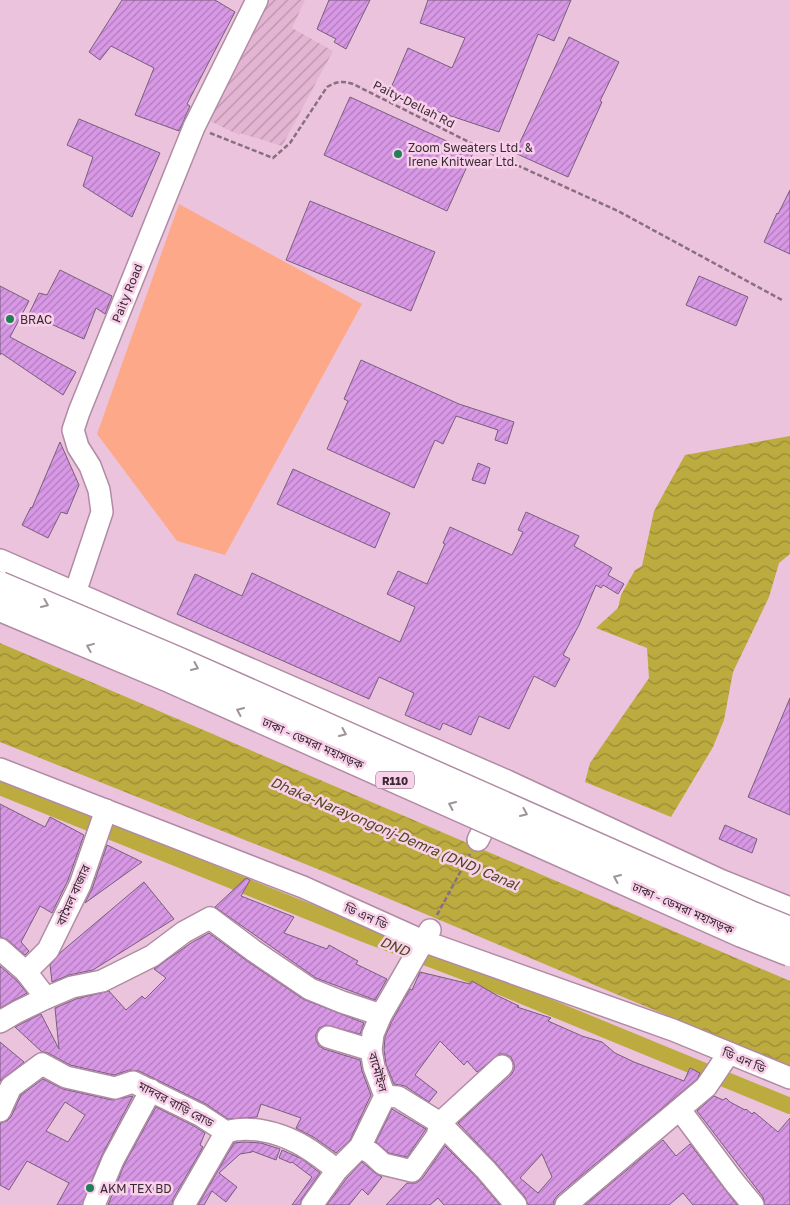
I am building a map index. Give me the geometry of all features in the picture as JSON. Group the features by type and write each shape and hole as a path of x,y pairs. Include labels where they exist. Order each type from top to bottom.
{"main road":[{"name":"ঢাকা - ডেমরা মহাসড়ক","path":"0,585 175,659 790,930"},
{"name":"ঢাকা - ডেমরা মহাসড়ক","path":"0,608 167,678 733,930 790,953"}],"street":[{"name":"Paity Road","path":"75,594 102,512 96,482 90,466 78,447 73,430 194,127 257,0"},
{"path":"0,560 507,781 720,880 790,908"},
{"name":"ডি এন ডি","path":"0,769 673,1030 790,1078"},
{"path":"478,840 507,781"},
{"name":"বামৈল বাজার","path":"26,972 48,950 76,893 106,810"},
{"path":"0,1022 72,987 102,981 152,956 184,932 210,918 310,989 381,1015"},
{"name":"বামৌইল","path":"312,1205 338,1170 360,1147 386,1096 374,1067 371,1050 374,1034 381,1015 426,935"},
{"path":"0,949 26,972 46,998"},
{"path":"328,1037 371,1050"},
{"path":"566,1205 709,1084 729,1053"},
{"name":"মাদবর বাড়ি রোড","path":"0,1111 11,1087 42,1064 66,1077 115,1088 133,1082 200,1115 226,1132 248,1128 278,1136 298,1143 338,1170"},
{"path":"360,1147 383,1164 412,1171 437,1136 440,1123 502,1066"},
{"path":"94,1205 113,1160 152,1090"},
{"path":"386,1096 398,1097 440,1123 486,1170 516,1205"},
{"path":"680,1110 753,1205"},
{"path":"184,1205 226,1132"}],"path":[{"name":"Paity-Dellah Rd","path":"194,127 272,158 290,143 328,87 334,82 342,81 353,84 499,157 618,211 782,300"},
{"path":"426,935 478,840"}],"shaded area":[{"path":"261,0 305,0 292,28 333,51 282,146 240,133 239,135 204,118"},
{"path":"179,204 362,304 225,555 177,541 97,434"}],"water":[{"path":"790,436 790,554 779,563 769,597 733,672 724,720 713,747 671,817 585,782 590,763 649,678 647,648 596,628 618,608 621,595 635,570 642,566 654,511 685,455"},
{"name":"Dhaka-Narayongonj-Demra (DND) Canal","path":"0,643 790,981 790,1067 325,872 0,742"}],"building":[{"path":"122,0 215,0 235,12 187,104 190,106 179,131 135,115 154,68 111,46 100,60 89,52"},
{"path":"329,0 370,0 346,49 334,42 336,39 317,29"},
{"path":"428,0 571,0 554,41 538,34 499,132 388,95 408,48 452,68 465,38 420,23"},
{"path":"569,37 619,62 600,101 602,102 568,177 515,153"},
{"name":"Zoom Sweaters Ltd. & Irene Knitwear Ltd.","path":"350,97 473,153 447,211 324,155"},
{"path":"79,119 160,153 132,217 83,186 93,157 67,145"},
{"path":"790,190 790,254 764,242"},
{"path":"310,201 435,252 411,311 286,260"},
{"path":"60,270 112,296 105,314 96,308 84,339 29,314 39,293 47,295"},
{"path":"699,276 748,297 736,326 686,305"},
{"path":"0,286 29,301 10,337 76,372 63,395 1,353 0,355"},
{"path":"361,360 459,404 514,422 507,444 495,440 498,430 456,416 443,444 435,440 414,488 327,449 348,401 344,399"},
{"path":"60,442 79,485 67,514 61,512 48,538 22,525 32,508"},
{"path":"478,463 490,468 485,484 472,480"},
{"path":"293,469 390,513 375,548 277,504"},
{"path":"526,512 579,536 574,546 612,568 608,575 624,584 618,594 603,585 601,588 596,585 579,625 563,655 570,659 555,687 534,676 509,729 479,716 471,735 443,723 440,730 405,715 414,693 379,677 369,699 177,614 195,574 242,596 252,573 400,642 415,607 387,594 398,571 427,584 445,544 443,543 450,527 512,555 523,532 518,530"},
{"path":"790,698 790,815 748,797"},
{"path":"0,804 45,827 50,817 84,835 68,880 52,913 40,906 21,942 29,951 25,955 8,940 0,937"},
{"path":"725,825 757,839 752,853 719,839"},
{"path":"107,845 142,862 85,903 92,889"},
{"path":"246,878 250,880 241,896 294,917 284,933 327,949 329,945 358,961 356,964 387,979 375,1000 316,978 215,907"},
{"path":"144,882 174,919 93,970 69,975 52,982 50,965 61,952"},
{"path":"209,933 303,999 364,1023 360,1034 326,1025 319,1028 316,1034 319,1046 324,1049 360,1060 371,1095 350,1140 336,1153 315,1138 296,1128 301,1118 261,1104 257,1117 228,1119 206,1104 139,1071 129,1070 114,1075 70,1065 48,1053 42,1052 15,1027 41,1014 59,1049 55,1008 76,999 109,991 126,1010 142,996 145,999 166,978 154,969"},
{"path":"0,966 27,993 0,1008"},
{"path":"420,972 470,984 472,981 519,1006 517,1007 551,1018 548,1021 582,1036 602,1042 615,1053 634,1062 684,1081 690,1068 700,1073 697,1079 558,1195 554,1200 554,1205 528,1205 525,1197 458,1123 511,1075 514,1070 514,1064 511,1057 499,1054 477,1072 467,1061 464,1065 440,1041 415,1075 437,1092 429,1102 405,1086 394,1084 386,1064 385,1037 410,989 412,990","holes":["542,1154 552,1177 538,1193 520,1178"]},
{"path":"0,1042 24,1062 0,1081"},
{"path":"43,1079 63,1089 112,1100 133,1096 102,1155 82,1205 57,1205 69,1183 27,1161 9,1190 0,1185 0,1123 7,1121 11,1117 21,1095","holes":["65,1102 85,1115 68,1142 46,1131"]},
{"path":"714,1096 723,1100 726,1098 752,1114 754,1112 778,1132 790,1118 790,1205 765,1205 763,1197 697,1111"},
{"path":"156,1107 205,1133 200,1145 203,1147 173,1199 172,1205 108,1205 124,1165"},
{"path":"392,1109 426,1129 407,1157 389,1153 376,1142"},
{"path":"663,1140 676,1156 690,1144 737,1205 693,1205 683,1193 669,1205 585,1205"},
{"path":"234,1143 261,1143 280,1149 276,1160 252,1151 240,1154 219,1173 237,1187 226,1202 212,1191 204,1205 198,1205"},
{"path":"445,1146 477,1178 500,1205 444,1205 438,1198 430,1205 386,1205 407,1183 416,1183 422,1179"},
{"path":"282,1150 302,1159 320,1173 302,1198 300,1205 292,1205 312,1177 292,1162 279,1158"},
{"path":"362,1162 382,1177 368,1195 362,1189 349,1205 327,1205 347,1178"}],"waterway":[{"name":"DND","path":"0,787 364,934 464,972 790,1106"}],"place":[{"name":"Zoom Sweaters Ltd. & Irene Knitwear Ltd.","path":"398,154"},
{"name":"BRAC","path":"10,319"},
{"name":"AKM TEX BD","path":"90,1188"}]}
